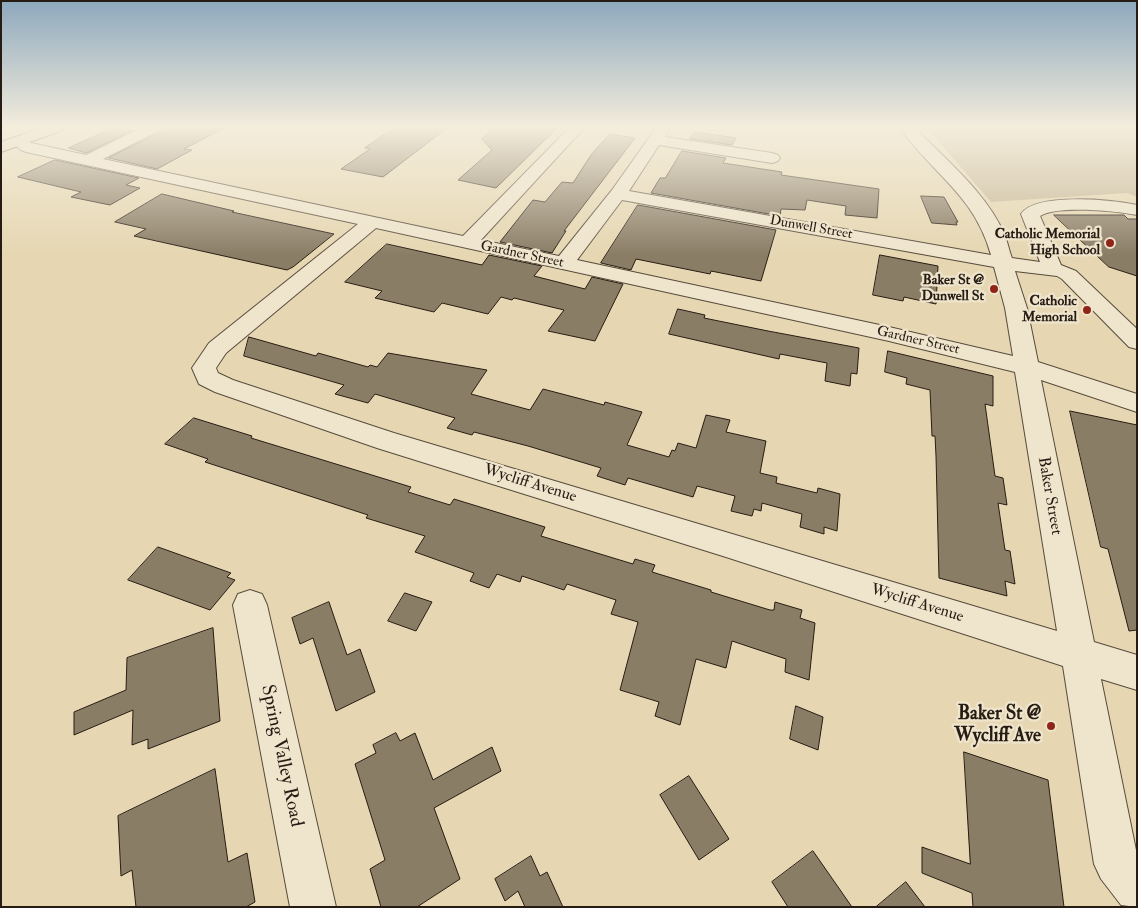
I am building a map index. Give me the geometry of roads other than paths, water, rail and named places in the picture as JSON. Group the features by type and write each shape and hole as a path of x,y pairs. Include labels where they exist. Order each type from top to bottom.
{"street":[{"name":"Gardner Street","path":"134,170 889,334 1027,367 1137,403"},
{"path":"467,243 536,170"},
{"path":"564,264 634,170"},
{"name":"Baker Street","path":"946,170 972,198 985,216 995,235 1016,308 1116,864 1137,889"},
{"name":"Dunwell Street","path":"618,194 1003,263 1053,269"},
{"path":"1137,210 1099,206 1049,206 1034,210 1030,214 1053,269 1069,275 1137,342"},
{"name":"Wycliff Avenue","path":"372,222 217,348 204,368 208,378 224,386 387,441 726,544 1077,654"},
{"name":"Spring Valley Road","path":"250,605 313,907"},
{"path":"1077,654 1137,673"}],"place":[{"name":"Catholic Memorial High School","path":"1110,243"},
{"name":"Baker St @ Dunwell St","path":"994,289"},
{"name":"Catholic Memorial","path":"1087,310"},
{"name":"Baker St @ Wycliff Ave","path":"1051,726"}]}
